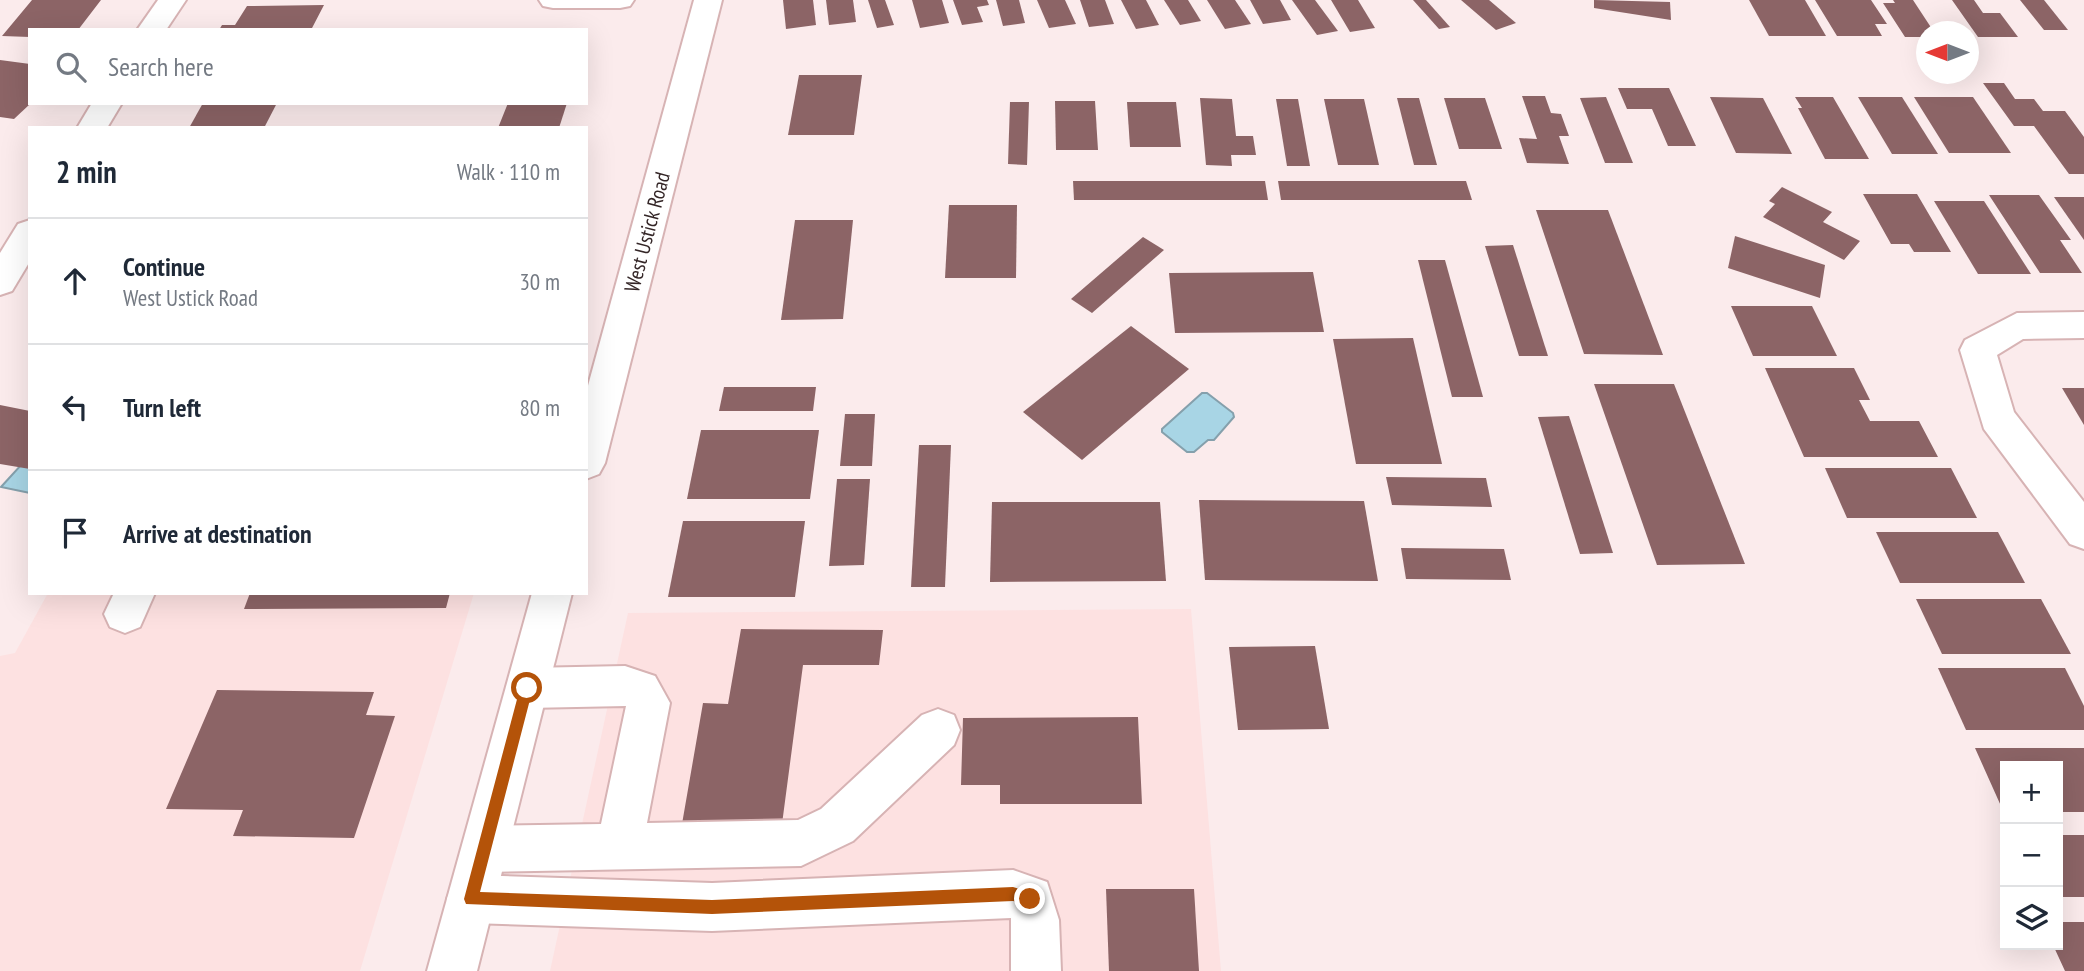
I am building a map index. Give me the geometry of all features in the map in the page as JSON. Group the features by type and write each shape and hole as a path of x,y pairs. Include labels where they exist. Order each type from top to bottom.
{"main road":[{"path":"152,28 172,0"},
{"path":"553,0 620,0"},
{"name":"West Ustick Road","path":"588,448 595,394 708,0"},
{"path":"93,126 106,105"},
{"path":"0,282 28,235"},
{"path":"2084,326 2017,326 1978,350 1997,418 2084,531"},
{"path":"452,971 551,595"},
{"path":"527,688 625,686 636,687 644,692 648,703 619,847"},
{"path":"485,849 801,843 837,825 938,730"},
{"path":"471,899 712,907 1013,894 1030,899 1035,920 1036,971"}],"shaded area":[{"path":"47,595 473,595 360,971 0,971 0,656 15,653"},
{"path":"1191,609 1221,971 550,971 628,613"}],"water":[{"path":"1202,393 1207,393 1233,413 1234,417 1214,440 1208,440 1194,452 1187,452 1162,432 1162,429"},
{"path":"21,465 28,467 28,493 1,487"}],"building":[{"path":"32,0 101,0 80,28 28,28 28,37 2,36"},
{"path":"783,0 813,0 816,25 786,29"},
{"path":"826,0 853,0 856,22 829,25"},
{"path":"868,0 885,0 894,25 877,28"},
{"path":"912,0 942,0 949,23 920,28"},
{"path":"953,0 987,0 989,5 977,7 983,22 962,25"},
{"path":"996,0 1019,0 1025,23 1003,26"},
{"path":"1037,0 1065,0 1076,24 1049,28"},
{"path":"1080,0 1105,0 1114,24 1089,27"},
{"path":"1121,0 1146,0 1159,25 1136,29"},
{"path":"1164,0 1188,0 1201,21 1180,25"},
{"path":"1207,0 1235,0 1251,24 1225,29"},
{"path":"1250,0 1280,0 1291,20 1263,24"},
{"path":"1292,0 1315,0 1338,31 1317,35"},
{"path":"1331,0 1358,0 1375,28 1350,32"},
{"path":"1413,0 1426,0 1450,27 1439,29"},
{"path":"1461,0 1489,0 1516,23 1496,30"},
{"path":"1594,0 1670,2 1671,20 1594,8"},
{"path":"1749,0 1805,0 1826,36 1769,36"},
{"path":"1815,0 1871,0 1887,24 1875,24 1882,36 1837,36"},
{"path":"1893,0 1913,0 1927,21 1916,21 1916,37 1905,37 1883,3 1895,3"},
{"path":"1952,0 1974,0 1983,13 2000,13 2018,37 1979,37 1979,21 1967,21"},
{"path":"2020,0 2044,0 2068,30 2044,30"},
{"path":"324,5 312,28 220,28 222,25 235,25 247,6"},
{"path":"0,60 28,64 29,105 14,119 0,117"},
{"path":"799,75 862,75 854,135 788,135"},
{"path":"1983,83 2004,83 2015,99 2034,99 2043,111 2065,111 2084,137 2084,174 2069,174 2034,126 2014,126"},
{"path":"1618,88 1669,88 1696,146 1668,146 1652,109 1627,109"},
{"path":"1522,96 1545,96 1551,113 1561,114 1569,136 1559,136 1569,164 1527,163 1519,138 1537,139"},
{"path":"1606,97 1633,163 1605,163 1580,98"},
{"path":"1710,97 1763,98 1792,154 1736,153"},
{"path":"1795,97 1833,97 1869,159 1825,159"},
{"path":"1858,97 1902,97 1938,154 1892,154"},
{"path":"1914,97 1973,97 2011,153 1949,153"},
{"path":"1200,98 1232,99 1236,136 1253,136 1256,155 1231,155 1232,166 1206,165"},
{"path":"1397,98 1419,98 1437,165 1414,165"},
{"path":"1444,98 1485,98 1502,149 1459,149"},
{"path":"1276,99 1298,99 1310,166 1287,166"},
{"path":"1324,99 1364,99 1379,165 1338,165"},
{"path":"1055,101 1095,101 1098,150 1056,150"},
{"path":"1010,102 1029,102 1027,165 1008,164"},
{"path":"1127,102 1176,102 1181,147 1130,147"},
{"path":"202,105 276,105 265,126 190,126"},
{"path":"507,105 566,105 560,126 499,126"},
{"path":"1073,181 1265,181 1268,200 1074,200"},
{"path":"1278,181 1466,181 1472,200 1281,200"},
{"path":"1782,187 1832,212 1823,222 1860,241 1844,260 1763,217 1775,204 1769,201"},
{"path":"1863,194 1917,194 1951,252 1914,252 1909,244 1891,244"},
{"path":"1989,195 2039,195 2071,240 2060,240 2082,273 2040,273"},
{"path":"2054,197 2084,197 2084,240"},
{"path":"1934,201 1984,201 2031,274 1978,274"},
{"path":"949,205 1017,205 1016,278 945,278"},
{"path":"1536,210 1608,210 1663,355 1584,354"},
{"path":"795,220 853,220 843,319 781,320"},
{"path":"1735,236 1825,265 1820,298 1728,268"},
{"path":"1143,237 1164,250 1092,313 1071,299"},
{"path":"1513,245 1548,356 1519,356 1485,246"},
{"path":"1418,260 1445,260 1483,397 1452,397"},
{"path":"1313,272 1324,332 1175,333 1169,273"},
{"path":"1731,306 1812,306 1837,356 1753,356"},
{"path":"1131,326 1189,369 1082,460 1023,412"},
{"path":"1413,338 1442,464 1356,464 1333,339"},
{"path":"1765,368 1854,368 1870,400 1859,400 1870,421 1919,421 1938,457 1804,457"},
{"path":"1594,384 1674,384 1745,564 1657,565"},
{"path":"724,387 816,387 813,411 719,411"},
{"path":"2062,388 2084,388 2084,425"},
{"path":"0,405 28,411 28,469 0,464"},
{"path":"845,414 875,414 872,466 840,466"},
{"path":"1569,416 1613,553 1580,554 1538,417"},
{"path":"701,430 819,430 810,499 687,499"},
{"path":"919,445 951,445 945,587 911,587"},
{"path":"1825,468 1951,468 1977,518 1847,518"},
{"path":"1386,477 1486,478 1492,507 1392,505"},
{"path":"837,479 870,479 864,565 829,566"},
{"path":"1199,500 1364,501 1378,581 1205,580"},
{"path":"992,502 1160,502 1166,581 990,582"},
{"path":"683,521 805,521 795,597 668,597"},
{"path":"1876,532 1998,532 2025,583 1900,583"},
{"path":"1401,548 1504,549 1511,580 1406,579"},
{"path":"249,595 449,595 446,608 244,609"},
{"path":"1916,599 2041,599 2071,654 1942,654"},
{"path":"741,629 883,630 879,665 803,665 782,824 682,824 703,703 728,704"},
{"path":"1315,646 1329,729 1238,730 1229,647"},
{"path":"1938,668 2065,668 2084,706 2084,730 1966,730"},
{"path":"217,690 374,692 366,715 395,716 354,838 233,836 243,810 166,809"},
{"path":"1138,717 1142,804 1000,804 1000,785 961,785 963,718"},
{"path":"1975,748 2084,748 2084,812 2063,812 2063,761 2000,761 2000,804"},
{"path":"2063,835 2084,835 2084,897 2063,897"},
{"path":"1106,889 1194,889 1199,971 1109,971"},
{"path":"2063,922 2084,922 2084,971 2065,971 2055,950 2063,950"}],"route":[{"path":"527,688 471,899 712,907 1013,894 1030,899"}]}
